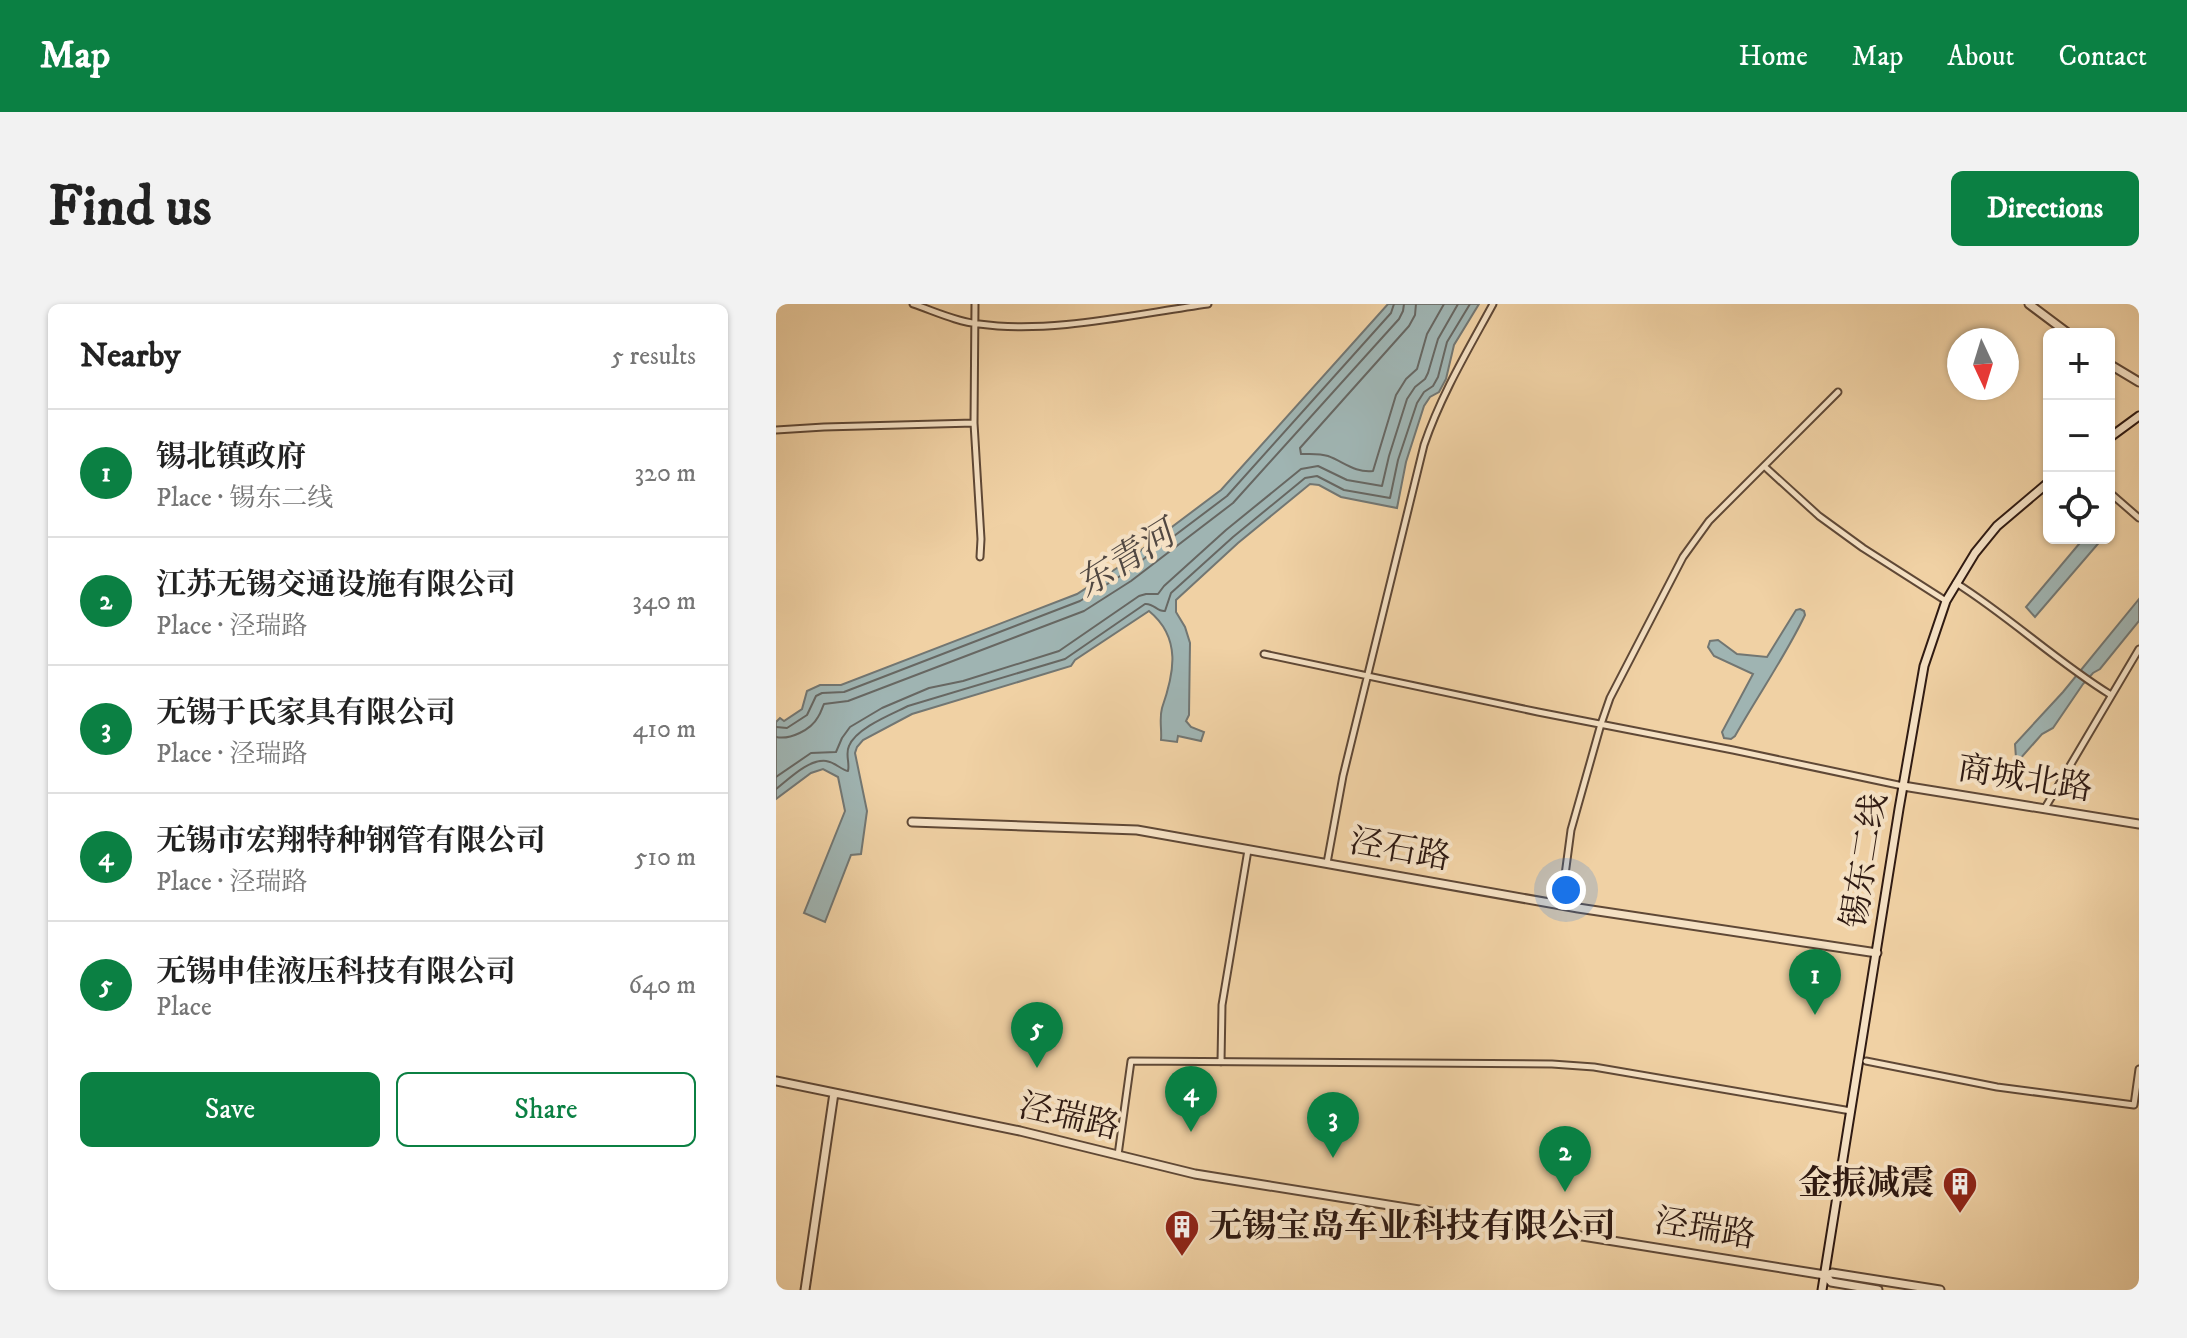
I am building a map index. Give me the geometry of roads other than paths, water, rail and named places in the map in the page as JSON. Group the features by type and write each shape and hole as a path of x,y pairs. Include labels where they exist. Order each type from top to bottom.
{"street":[{"path":"913,304 976,324 1023,326 1094,321 1208,304"},
{"path":"975,304 974,423 980,557"},
{"path":"1326,864 1343,776 1424,445 1449,386 1493,304"},
{"path":"2029,304 2061,328"},
{"path":"2115,368 2139,382"},
{"path":"1561,905 1571,830 1610,698 1683,557 1709,521 1838,392"},
{"path":"2115,434 2139,416"},
{"path":"776,430 974,423"},
{"path":"1764,466 1819,516 1946,601"},
{"name":"锡东二线","path":"1822,1290 1924,666 1946,601 1975,553 1997,526 2043,487"},
{"path":"2115,497 2139,518"},
{"path":"1956,583 2111,695"},
{"path":"2045,808 2139,649"},
{"path":"1264,654 1903,786"},
{"name":"商城北路","path":"1903,786 2139,824"},
{"name":"泾石路","path":"912,822 1137,830 1561,905 1877,953"},
{"path":"1221,1062 1222,1005 1248,850"},
{"path":"1118,1155 1131,1061 1552,1064 1594,1067 1851,1111"},
{"path":"1866,1061 1997,1087 2134,1105 2139,1069"},
{"name":"泾瑞路","path":"776,1081 1020,1131 1195,1174 1825,1275 1832,1273 1940,1290"},
{"path":"805,1290 834,1093"},
{"name":"泾瑞路","path":"1825,1275 1831,1282 1878,1290"}],"water":[{"path":"1388,304 1479,304 1454,345 1446,379 1439,392 1430,397 1424,406 1406,462 1397,508 1341,497 1319,485 1310,484 1238,543 1176,600 1176,612 1190,643 1189,715 1186,721 1191,727 1204,732 1201,741 1178,736 1177,742 1161,740 1161,712 1172,669 1171,645 1160,622 1149,611 1075,660 1071,666 912,714 863,740 855,753 867,811 861,854 851,855 825,922 804,913 845,811 838,777 823,769 811,773 776,799 776,722 780,718 784,721 802,709 807,691 820,685 841,685 1077,594 1120,566 1221,490"},
{"path":"2079,544 2098,544 2035,617 2026,607"},
{"path":"2139,599 2139,621 2100,669 2083,684 2053,728 2042,734 2020,759 2016,758 2015,744 2063,692"},
{"path":"1800,609 1805,615 1780,661 1735,736 1724,738 1722,732 1753,674 1714,656 1708,647 1710,641 1718,640 1737,654 1767,657 1796,610"}],"place":[{"name":"锡北镇政府","path":"1815,1015"},
{"name":"无锡申佳液压科技有限公司","path":"1037,1068"},
{"name":"无锡市宏翔特种钢管有限公司","path":"1191,1132"},
{"name":"无锡于氏家具有限公司","path":"1333,1158"},
{"name":"江苏无锡交通设施有限公司","path":"1565,1192"},
{"name":"金振减震","path":"1960,1215"},
{"name":"无锡宝岛车业科技有限公司","path":"1182,1258"}],"water label":[{"name":"东青河","path":"1126,560"}]}
